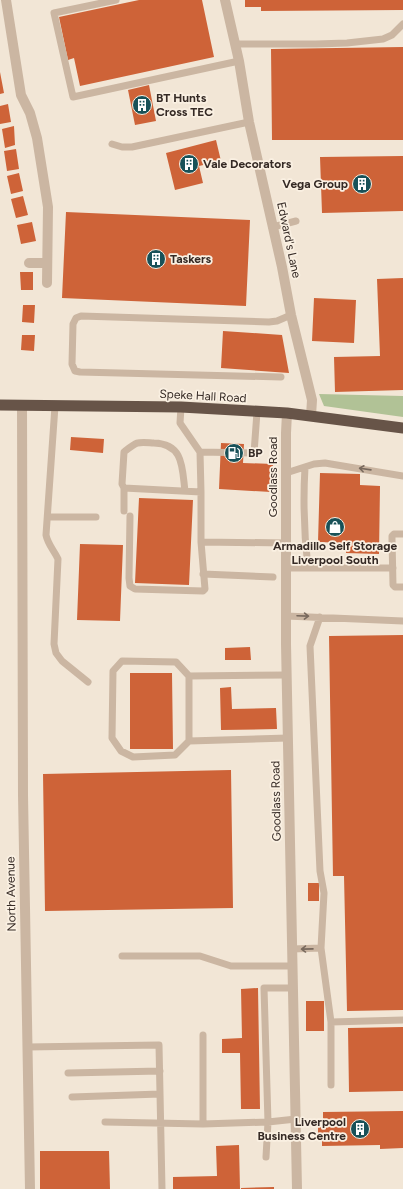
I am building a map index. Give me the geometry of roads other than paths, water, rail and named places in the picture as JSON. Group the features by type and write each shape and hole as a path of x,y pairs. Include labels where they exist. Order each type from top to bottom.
{"highway":[{"name":"Speke Hall Road","path":"0,405 181,407 287,413 400,428"}],"street":[{"path":"6,0 21,95 30,112 38,146 48,207 47,282"},
{"name":"Edward's Lane","path":"225,0 239,61 249,122 282,267 291,315 312,400 311,416"},
{"path":"29,263 47,263"},
{"name":"North Avenue","path":"22,406 22,795 30,1189"},
{"name":"Goodlass Road","path":"287,413 286,616 297,1189"}],"lane":[{"path":"116,0 54,13 73,97 239,61"},
{"path":"235,44 347,43 383,39 392,35 403,24"},
{"path":"112,144 122,147 132,147 249,122"},
{"path":"273,227 296,221"},
{"path":"281,377 75,371 72,364 73,324 76,318 81,316 269,322 277,321 291,315"},
{"path":"54,406 46,535 48,544 58,559 54,644 56,653 62,661 88,682"},
{"path":"130,516 128,578 130,586 135,588 203,591 205,588 201,542 200,452 180,423 181,407"},
{"path":"200,452 254,453 257,412"},
{"path":"124,511 124,488 122,484 124,452 137,442 164,443 175,449 182,463 185,491"},
{"path":"286,473 314,464 325,463 403,476"},
{"path":"305,467 303,489 304,539 308,568"},
{"path":"124,488 201,492"},
{"path":"48,517 96,518"},
{"path":"403,534 394,534 392,536 393,585 394,587 403,588"},
{"path":"201,542 286,543"},
{"path":"286,568 393,568"},
{"path":"203,574 273,577"},
{"path":"286,616 403,621"},
{"path":"320,617 310,646 320,871 324,893 321,948 331,1022 331,1085"},
{"path":"189,741 189,676 176,662 122,661 112,671 112,738 121,751 133,757 175,755 189,741 288,738"},
{"path":"189,676 287,675"},
{"path":"292,949 321,948"},
{"path":"122,956 200,956 231,966 293,966"},
{"path":"266,1157 268,1122 264,988 293,988"},
{"path":"331,1022 403,1020"},
{"path":"203,1035 203,1124"},
{"path":"27,1047 159,1045 162,1189"},
{"path":"68,1073 160,1071"},
{"path":"72,1097 160,1094"},
{"path":"105,1122 203,1124 268,1122 296,1119"}],"place":[{"name":"BT Hunts Cross TEC","path":"142,105"},
{"name":"Vale Decorators","path":"189,164"},
{"name":"Vega Group","path":"362,184"},
{"name":"Taskers","path":"156,259"},
{"name":"BP","path":"234,453"},
{"name":"Armadillo Self Storage Liverpool South","path":"335,527"},
{"name":"Liverpool Business Centre","path":"360,1129"}]}
